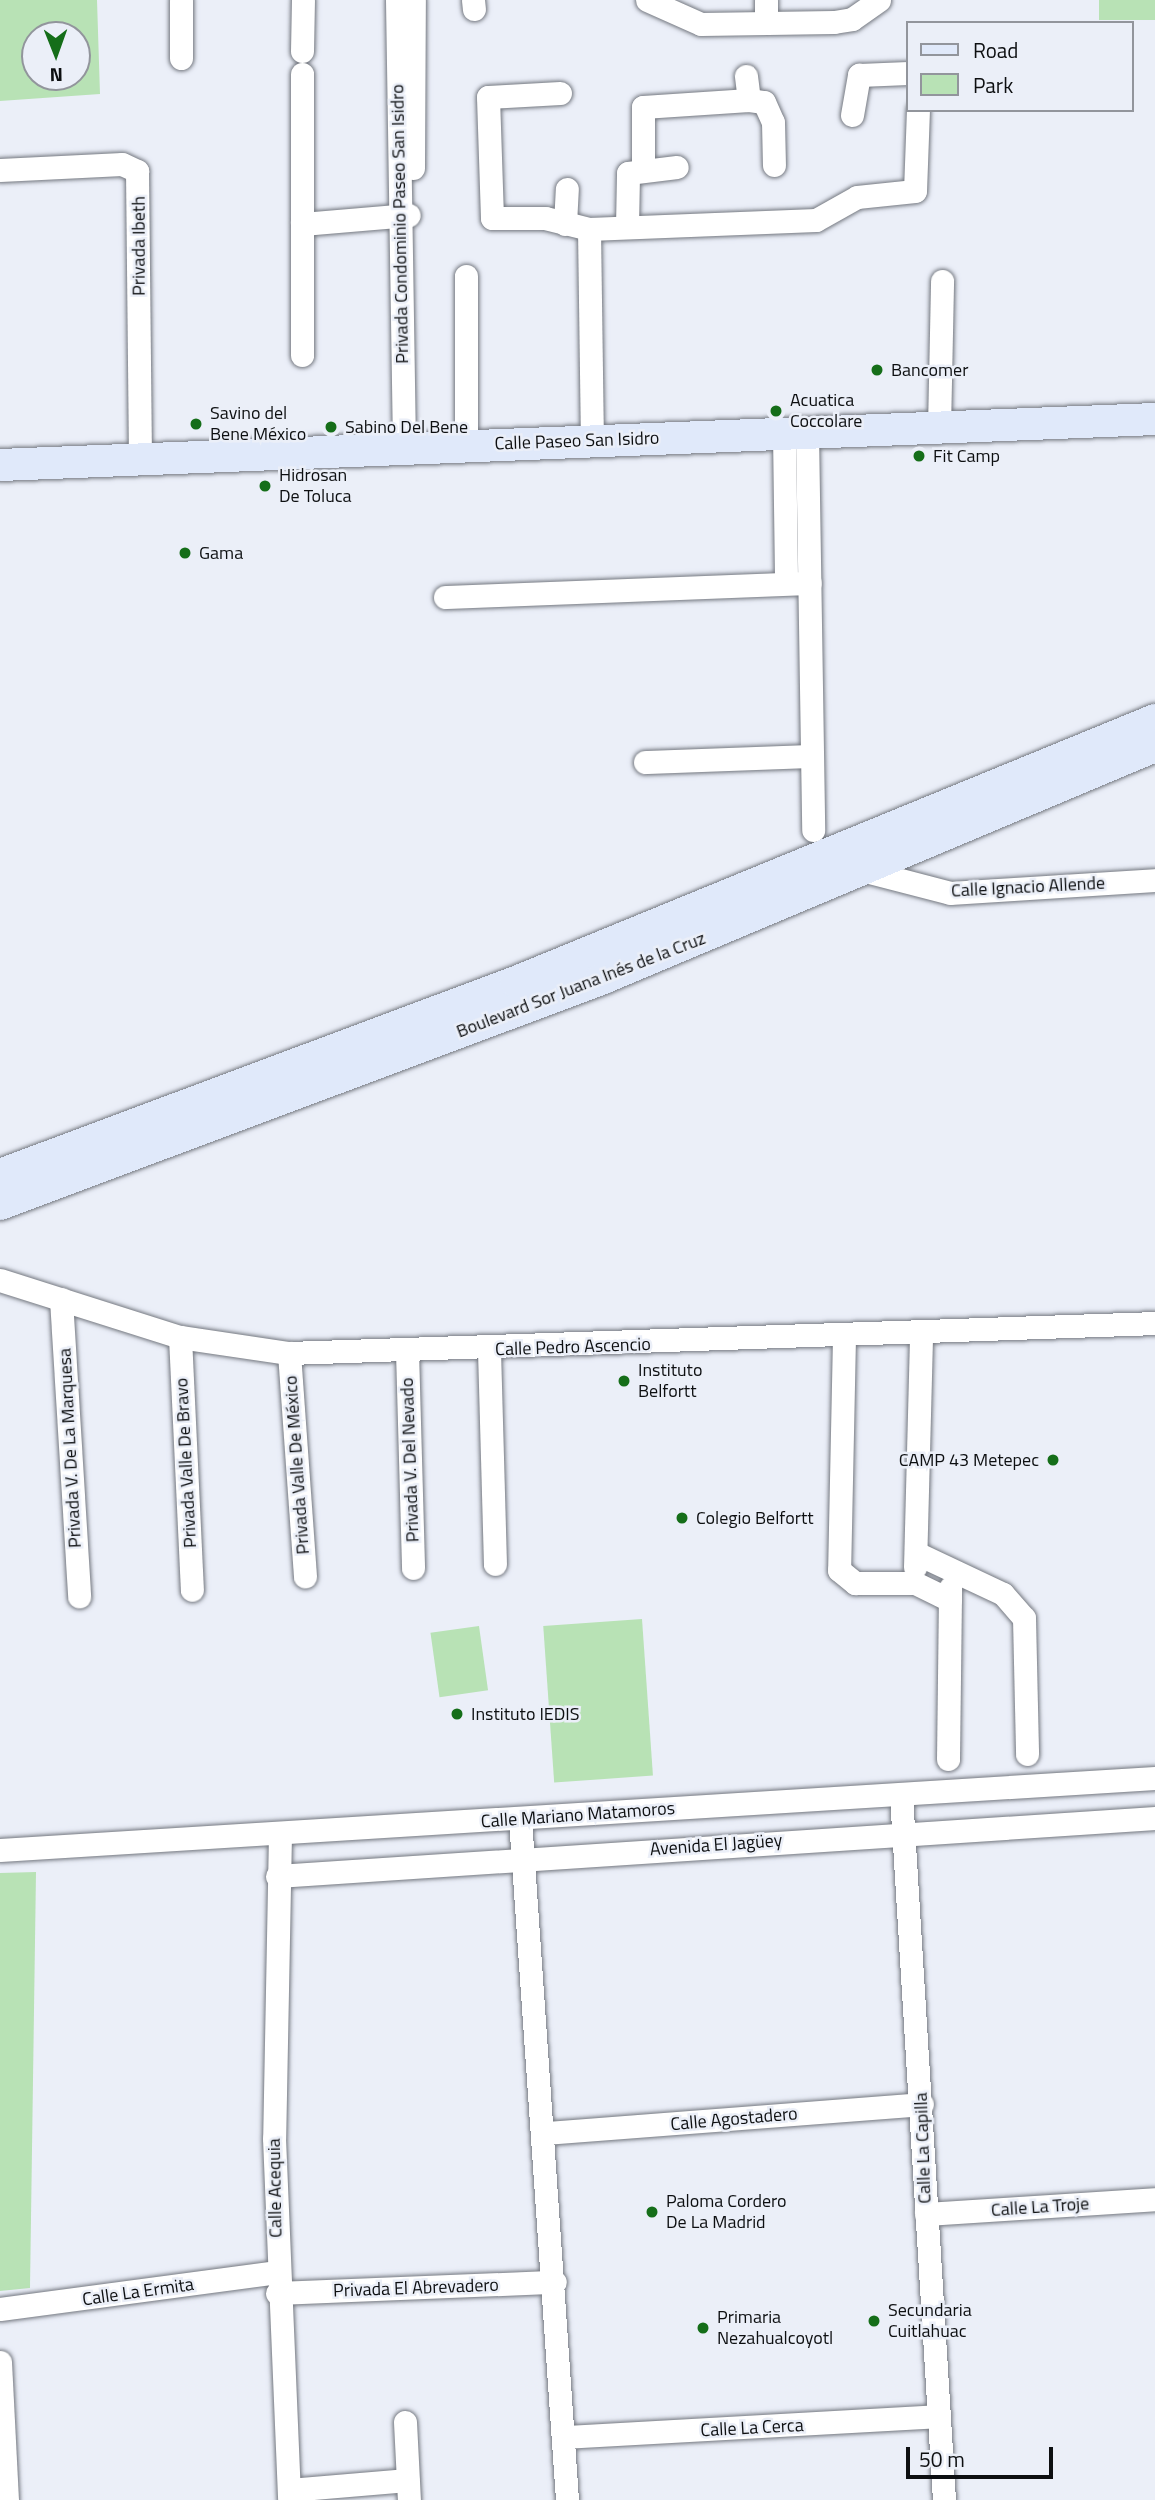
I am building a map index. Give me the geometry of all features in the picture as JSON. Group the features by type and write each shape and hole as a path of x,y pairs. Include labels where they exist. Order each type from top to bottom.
{"main road":[{"name":"Calle Paseo San Isidro","path":"0,465 1155,419"},
{"name":"Boulevard Sor Juana Inés de la Cruz","path":"0,1175 516,982 1155,720"},
{"name":"Boulevard Sor Juana Inés de la Cruz","path":"0,1204 601,979 1155,746"}],"street":[{"path":"181,0 181,58"},
{"path":"302,355 303,0"},
{"name":"Privada Condominio Paseo San Isidro","path":"397,0 411,447"},
{"name":"Privada Condominio Paseo San Isidro","path":"405,215 414,0"},
{"path":"647,0 701,24 852,19 879,0"},
{"path":"766,0 766,23"},
{"path":"852,115 859,75 906,73"},
{"path":"746,76 749,100"},
{"path":"560,93 488,97 487,211 496,220 565,224 589,229 807,221 857,197 910,194 919,183 918,112"},
{"path":"643,168 643,107 749,100 764,102 773,122 774,165"},
{"name":"Privada Ibeth","path":"0,170 122,164 137,171 140,461"},
{"path":"626,227 625,178 643,168 677,167"},
{"path":"565,224 566,189"},
{"path":"302,224 374,222 405,215"},
{"path":"589,229 592,440"},
{"path":"466,276 466,445"},
{"path":"939,428 943,281"},
{"path":"795,433 810,583 813,830"},
{"path":"786,583 795,433"},
{"path":"445,597 810,583"},
{"path":"645,762 812,756"},
{"name":"Calle Ignacio Allende","path":"862,870 950,893 1155,880"},
{"name":"Calle Pedro Ascencio","path":"0,1280 180,1336 289,1353 489,1350 921,1336 1155,1323"},
{"name":"Privada V. De La Marquesa","path":"61,1299 79,1596"},
{"name":"Privada Valle De Bravo","path":"180,1336 192,1590"},
{"path":"915,1583 921,1336"},
{"path":"844,1337 839,1570 855,1583 915,1583 950,1600"},
{"path":"489,1350 495,1564"},
{"name":"Privada V. Del Nevado","path":"407,1352 414,1568"},
{"name":"Privada Valle De México","path":"289,1353 305,1576"},
{"path":"916,1553 1003,1594 1024,1618 1027,1754"},
{"path":"948,1759 951,1571"},
{"name":"Calle Mariano Matamoros","path":"0,1850 1155,1778"},
{"name":"Calle La Capilla","path":"901,1795 922,2104 926,2214 944,2500"},
{"name":"Avenida El Jagüey","path":"277,1876 904,1832 1155,1818"},
{"path":"520,1819 546,2133 567,2500"},
{"name":"Calle Acequia","path":"280,1834 277,1876 276,2283 289,2495"},
{"name":"Calle Agostadero","path":"546,2133 922,2104"},
{"name":"Calle La Troje","path":"926,2214 1155,2200"},
{"name":"Privada El Abrevadero","path":"276,2283 555,2283"},
{"name":"Calle La Ermita","path":"0,2309 276,2283"},
{"path":"0,2362 7,2500"},
{"name":"Calle La Cerca","path":"565,2437 938,2416"},
{"path":"289,2495 409,2490 405,2422"}],"green space":[{"path":"0,0 97,0 100,94 0,101"},
{"path":"1099,0 1155,0 1155,20 1099,20"},
{"path":"642,1619 653,1776 554,1783 543,1626"},
{"path":"479,1626 488,1690 440,1697 430,1633"},
{"path":"36,1872 30,2288 0,2291 0,1873"}],"place":[{"name":"Bancomer","path":"877,370"},
{"name":"Acuatica Coccolare","path":"776,411"},
{"name":"Savino del Bene México","path":"196,424"},
{"name":"Sabino Del Bene","path":"331,427"},
{"name":"Fit Camp","path":"919,456"},
{"name":"Hidrosan De Toluca","path":"265,486"},
{"name":"Gama","path":"185,553"},
{"name":"Instituto Belfortt","path":"624,1381"},
{"name":"CAMP 43 Metepec","path":"1053,1460"},
{"name":"Colegio Belfortt","path":"682,1518"},
{"name":"Instituto IEDIS","path":"457,1714"},
{"name":"Paloma Cordero De La Madrid","path":"652,2212"},
{"name":"Secundaria Cuitlahuac","path":"874,2321"},
{"name":"Primaria Nezahualcoyotl","path":"703,2328"}]}
